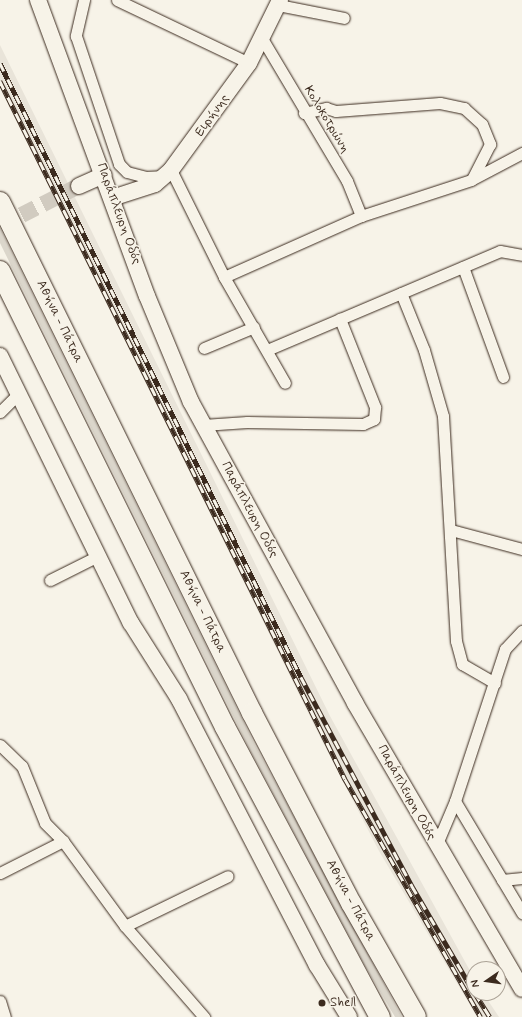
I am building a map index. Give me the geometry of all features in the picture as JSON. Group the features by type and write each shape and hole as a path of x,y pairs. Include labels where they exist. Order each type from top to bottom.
{"highway":[{"name":"Αθήνα - Πάτρα","path":"0,202 262,733 416,1017"},
{"path":"0,271 225,727 380,1017"}],"main road":[{"name":"Παράπλευρη Οδός","path":"38,0 172,361 203,425 436,846 522,990"},
{"name":"Ειρήνης","path":"112,198 155,184 168,173 249,63 263,40 279,2"},
{"path":"79,186 104,175"},
{"path":"0,356 136,633 182,705 317,964 349,1017"}],"street":[{"path":"84,0 76,36 119,164 127,172 146,177 168,173 224,277 286,383"},
{"path":"117,0 249,63"},
{"path":"279,2 344,18"},
{"name":"Κολοκοτρώνη","path":"263,40 304,113 347,181 361,216"},
{"path":"304,113 326,108 336,111 440,103 464,108 482,124 490,144 480,169 471,180"},
{"path":"224,277 361,216 471,180 522,153"},
{"path":"267,350 500,250 522,255"},
{"path":"463,267 503,377"},
{"path":"401,293 439,394 451,530 451,582 459,654 462,664 472,672 495,683"},
{"path":"203,425 248,422 363,424 374,419 375,407 340,319"},
{"path":"204,348 254,327"},
{"path":"0,412 18,394"},
{"path":"451,530 522,549"},
{"path":"50,580 98,556"},
{"path":"436,846 455,801 505,649 522,631"},
{"path":"0,745 22,766 42,817 63,841 124,926 204,1017"},
{"path":"455,801 522,913"},
{"path":"0,873 63,841"},
{"path":"124,926 228,876"},
{"path":"502,880 522,878"},
{"path":"0,1001 5,1017"}],"shaded area":[{"path":"0,45 330,716 466,963 466,998 379,851 321,739 0,87"},
{"path":"0,228 255,745 402,1017 395,1017 365,966 249,748 0,243"},
{"path":"468,1001 488,1001 499,1017 477,1017"}],"tunnel":[{"path":"0,226 79,186"}],"railway":[{"path":"0,63 301,677 412,886 466,978"},
{"path":"0,81 345,779 481,1017"},
{"path":"480,1001 490,1017"}],"place":[{"name":"Shell","path":"322,1003"}]}
